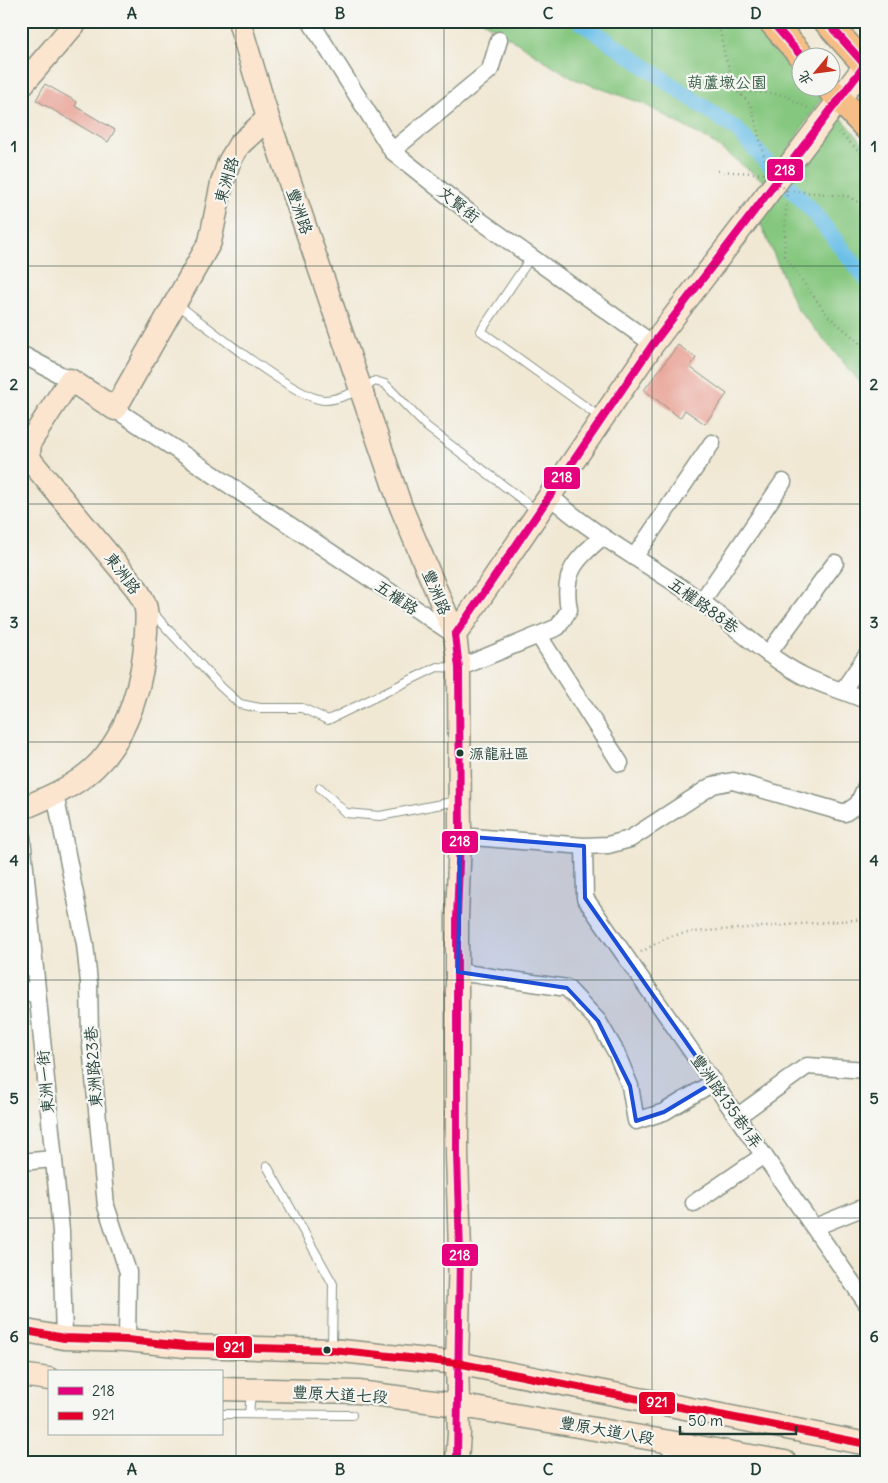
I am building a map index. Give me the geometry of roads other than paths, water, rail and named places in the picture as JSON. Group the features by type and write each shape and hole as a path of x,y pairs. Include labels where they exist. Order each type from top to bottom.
{"main road":[{"path":"771,21 794,48"},
{"path":"826,21 866,65"},
{"path":"831,102 867,128"}],"street":[{"path":"21,86 77,21"},
{"name":"豐洲路","path":"239,21 268,118 401,507 455,636 459,668 460,836 457,918 457,1146 460,1252 457,1462"},
{"name":"文賢街","path":"310,21 392,151 471,214 653,344"},
{"path":"392,151 490,70 499,40"},
{"path":"455,636 601,418 653,344 831,102 866,65"},
{"name":"東洲路","path":"115,409 174,302 210,242 222,183 229,162 239,144 268,118"},
{"path":"21,354 70,380"},
{"name":"東洲路","path":"21,808 55,794 94,768 118,735 132,704 143,664 146,606 137,588 31,461 29,454 32,438 70,380"},
{"name":"五權路","path":"70,380 455,636"},
{"path":"635,556 712,443"},
{"path":"702,601 783,482"},
{"name":"五權路88巷","path":"544,504 576,520 635,556 702,601 768,654 801,675 867,701"},
{"path":"459,668 558,627 569,610 565,590 571,570 602,537"},
{"path":"768,654 835,563"},
{"path":"539,636 620,763"},
{"path":"843,690 867,655"},
{"path":"460,836 584,846 608,845 630,839 712,785 733,782 845,813 858,804 867,784"},
{"name":"東洲路23巷","path":"55,794 85,944 89,983 90,1044 106,1206 128,1272 127,1340"},
{"name":"東洲一街","path":"21,828 52,1159 61,1231 64,1338"},
{"name":"豐洲路135巷1弄","path":"584,846 585,898 867,1304"},
{"path":"458,972 567,988 598,1021 616,1052 630,1086 636,1121 664,1112 714,1082"},
{"path":"21,988 37,996"},
{"path":"738,1116 807,1066 867,1070"},
{"path":"694,1203 764,1155"},
{"path":"21,1162 52,1159"},
{"path":"815,1227 867,1206"},
{"path":"21,1330 64,1338 127,1340 185,1346 332,1350 457,1363 867,1444"},
{"path":"21,1375 48,1379"},
{"name":"豐原大道七段","path":"222,1390 358,1392 458,1405"},
{"name":"豐原大道八段","path":"458,1405 668,1451 785,1462"}],"lane":[{"path":"531,257 482,331 601,418"},
{"path":"174,302 290,387 324,400 361,390 375,381 385,384 427,427 544,504"},
{"path":"146,606 221,687 240,704 260,708 302,708 328,720 437,667 459,668"},
{"path":"320,788 346,813 372,816 459,801"},
{"path":"267,1166 334,1284 332,1350"},
{"path":"249,1414 251,1390"},
{"path":"222,1414 352,1415"}],"waterway":[{"path":"579,21 737,130 813,212 867,280"}],"place":[{"name":"源龍社區","path":"460,753"}],"park label":[{"name":"葫蘆墩公園","path":"727,82"}]}
